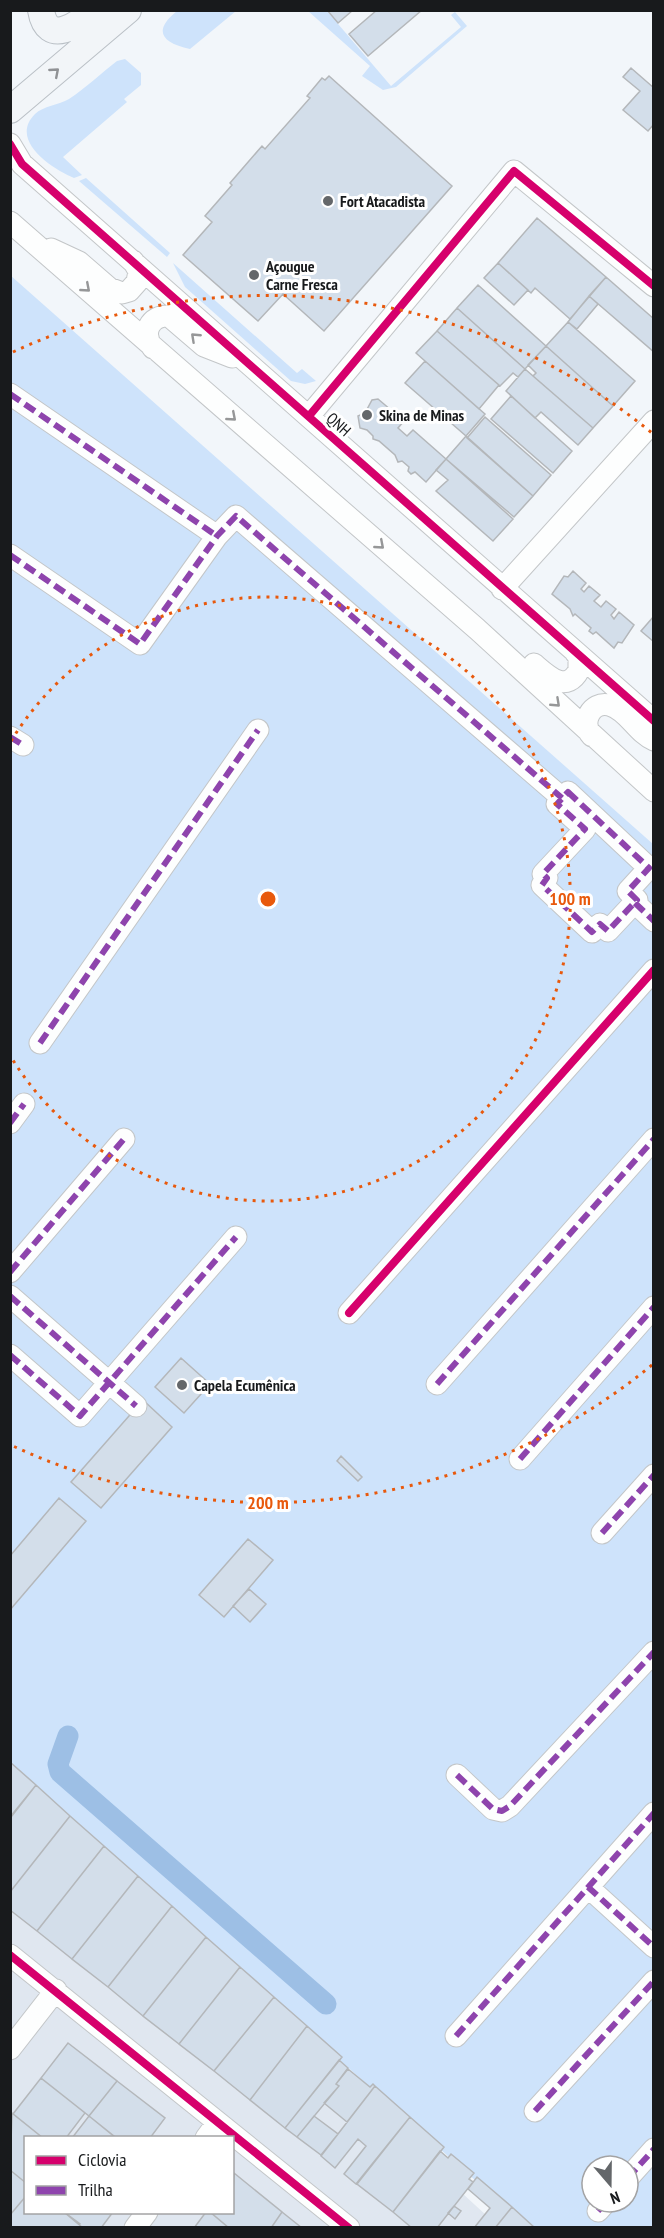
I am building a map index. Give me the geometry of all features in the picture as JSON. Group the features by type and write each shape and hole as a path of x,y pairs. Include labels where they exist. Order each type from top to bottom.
{"main road":[{"path":"41,10 48,25 60,31 73,28 95,10"},
{"path":"13,111 128,10"}],"street":[{"name":"QNH","path":"10,144 22,164 654,721"},
{"path":"309,416 514,171 654,286"},
{"path":"10,222 477,629 654,791"},
{"path":"31,241 79,262 115,291 129,291 137,282 139,271 133,261"},
{"path":"153,348 147,338 148,326 157,318 169,316 204,346 246,362"},
{"path":"10,394 217,536"},
{"path":"502,589 654,422"},
{"path":"10,555 140,644 217,536 236,516 562,798"},
{"path":"477,629 520,651 552,680 559,682 572,680 579,670 579,657 575,652"},
{"path":"592,736 588,731 587,719 594,708 605,705 617,709 645,736 654,741"},
{"path":"40,1043 258,730"},
{"path":"568,792 649,868 628,891 637,900 608,931 600,924 592,932 542,885 547,878 543,874 585,830 557,804 562,798 568,792"},
{"path":"634,903 654,921"},
{"path":"348,1313 654,970"},
{"path":"10,1123 24,1104"},
{"path":"10,1272 124,1139"},
{"path":"437,1384 654,1139"},
{"path":"10,1355 80,1416 236,1236"},
{"path":"10,1296 136,1406"},
{"path":"519,1459 654,1307"},
{"path":"602,1533 654,1475"},
{"path":"457,1775 493,1809 502,1811 510,1806 654,1652"},
{"path":"456,2036 654,1813"},
{"path":"588,1887 654,1947"},
{"path":"10,1955 56,1990 211,2130"},
{"path":"535,2111 654,1981"},
{"path":"10,2049 56,1990"},
{"path":"234,2146 349,2228"},
{"path":"640,2165 654,2150"},
{"path":"135,2228 146,2214"}],"shaded area":[{"path":"178,10 236,11 190,49 167,40 164,35 165,25"},
{"path":"308,11 327,11 391,86 461,27 451,15 455,12 467,26 396,87 383,90 362,76 370,66"},
{"path":"125,59 141,73 141,85 124,99 127,102 63,157 82,175 74,178 65,174 46,161 30,144 27,134 28,124 38,111 69,99 117,61"},
{"path":"86,178 170,253 167,257 79,181"},
{"path":"173,263 297,373 302,369 316,381 305,384 291,381 185,287"},
{"path":"10,275 653,844 653,2227 528,2227 11,1769"},
{"path":"43,1808 499,2227 11,2228 11,1845"}],"building":[{"path":"327,10 353,10 338,23"},
{"path":"377,10 422,10 368,56 349,34"},
{"path":"631,68 654,88 654,124 648,131 623,110 640,91 623,77"},
{"name":"Fort Atacadista","path":"329,76 452,186 324,331 283,294 258,321 183,255 212,222 205,216 232,185 230,183 262,146 265,149 310,98 307,96 322,78 325,80"},
{"path":"537,218 606,277 570,319 535,288 531,293 498,263"},
{"path":"498,263 528,290 514,305 484,278"},
{"path":"606,277 654,319 654,352 589,296"},
{"path":"478,285 546,346 525,369 457,308"},
{"path":"589,296 598,304 577,329 568,322"},
{"path":"457,308 525,369 518,377 513,373 500,386 437,331"},
{"path":"568,322 635,381 613,406 546,346"},
{"path":"437,331 499,385 479,409 416,353"},
{"path":"546,346 613,406 593,428 533,376 536,373 528,365"},
{"path":"425,361 485,414 466,436 405,383"},
{"path":"525,369 593,428 578,445 541,412 535,418 506,391"},
{"path":"511,396 572,451 553,473 491,419"},
{"path":"378,399 404,421 398,428 407,436 413,430 446,459 426,482 415,472 411,474 408,471 409,467 402,461 398,462 395,455 379,441 373,439 367,430 360,428 358,416 365,413 372,400"},
{"path":"485,417 551,475 533,496 467,438"},
{"path":"466,436 533,496 514,517 446,459"},
{"path":"446,459 513,519 493,541 436,491 448,480 436,470"},
{"path":"573,571 586,583 581,589 584,592 589,586 600,595 594,601 601,607 606,601 616,609 611,615 614,619 619,612 634,625 622,643 618,642 614,648 596,632 593,634 589,631 591,628 575,614 573,616 570,609 552,594 564,576 568,577"},
{"path":"654,616 654,642 641,631"},
{"name":"Capela Ecumênica","path":"181,1358 210,1384 184,1413 155,1387"},
{"path":"143,1400 172,1427 101,1508 71,1482"},
{"path":"341,1456 362,1477 358,1481 337,1461"},
{"path":"59,1498 86,1521 10,1610 10,1556"},
{"path":"248,1539 273,1560 224,1617 199,1595"},
{"path":"249,1589 266,1604 250,1622 233,1606"},
{"path":"10,1762 36,1785 11,1817 10,1816"},
{"path":"36,1785 70,1816 10,1892 10,1817"},
{"path":"70,1816 104,1846 37,1931 10,1910 10,1892"},
{"path":"104,1846 138,1876 72,1959 37,1931"},
{"path":"138,1876 172,1906 108,1987 72,1959"},
{"path":"172,1906 206,1937 143,2016 108,1987"},
{"path":"206,1937 240,1967 179,2044 143,2016"},
{"path":"240,1967 274,1997 214,2071 179,2044"},
{"path":"274,1997 307,2026 250,2100 214,2071"},
{"path":"307,2026 342,2057 285,2128 250,2100"},
{"path":"68,2043 117,2081 89,2116 41,2078"},
{"path":"339,2060 348,2068 336,2084 339,2086 297,2137 285,2128"},
{"path":"348,2069 370,2087 373,2084 375,2086 347,2122 324,2103 339,2086 336,2084"},
{"path":"41,2078 85,2113 68,2136 40,2136 13,2114"},
{"path":"117,2081 165,2118 152,2136 114,2136 89,2116"},
{"path":"375,2086 410,2117 356,2184 344,2174 366,2146 358,2139 335,2168 321,2156"},
{"path":"12,2113 41,2136 24,2136 24,2181 10,2170"},
{"path":"89,2116 114,2136 74,2136"},
{"path":"314,2116 338,2134 321,2155 297,2137"},
{"path":"410,2117 444,2147 393,2212 357,2184"},
{"path":"440,2151 448,2158 451,2154 474,2173 469,2179 473,2182 437,2228 412,2228 393,2212"},
{"path":"10,2170 24,2181 24,2198 10,2215"},
{"path":"234,2173 282,2212 271,2228 229,2228 212,2214 234,2214"},
{"path":"477,2177 512,2207 495,2228 474,2228 490,2208 468,2189"},
{"path":"24,2198 24,2214 67,2214 80,2224 77,2228 10,2228 10,2215"},
{"path":"454,2206 461,2211 455,2219 448,2213"},
{"path":"512,2207 535,2228 495,2228"},
{"path":"282,2212 302,2228 271,2228"},
{"path":"66,2214 112,2214 101,2228 83,2228"},
{"path":"204,2214 212,2214 229,2228 194,2228"}],"waterway":[{"path":"68,1736 58,1764 60,1772 326,2004"}],"marked path":[{"path":"10,394 217,536"},
{"path":"10,555 140,644 217,536 236,516 562,798"},
{"path":"40,1043 258,730"},
{"path":"10,737 23,745"},
{"path":"568,792 649,868 628,891 637,900 608,931 600,924 592,932 542,885 547,878 543,874 585,829 557,804 568,792"},
{"path":"635,903 654,921"},
{"path":"10,1123 24,1104"},
{"path":"10,1272 124,1139"},
{"path":"437,1384 654,1139"},
{"path":"10,1355 80,1416 236,1237"},
{"path":"10,1296 136,1406"},
{"path":"520,1459 654,1307"},
{"path":"602,1533 654,1475"},
{"path":"457,1775 493,1809 502,1811 510,1806 654,1652"},
{"path":"456,2036 654,1813"},
{"path":"588,1887 654,1947"},
{"path":"535,2111 654,1981"},
{"path":"640,2165 654,2149"}],"cycle path":[{"path":"10,144 22,164 654,721"},
{"path":"309,416 514,171 654,286"},
{"path":"349,1313 654,970"},
{"path":"10,1955 349,2228"}],"place":[{"name":"Fort Atacadista","path":"328,201"},
{"name":"Açougue Carne Fresca","path":"254,275"},
{"name":"Skina de Minas","path":"367,415"},
{"name":"Capela Ecumênica","path":"182,1385"}]}
